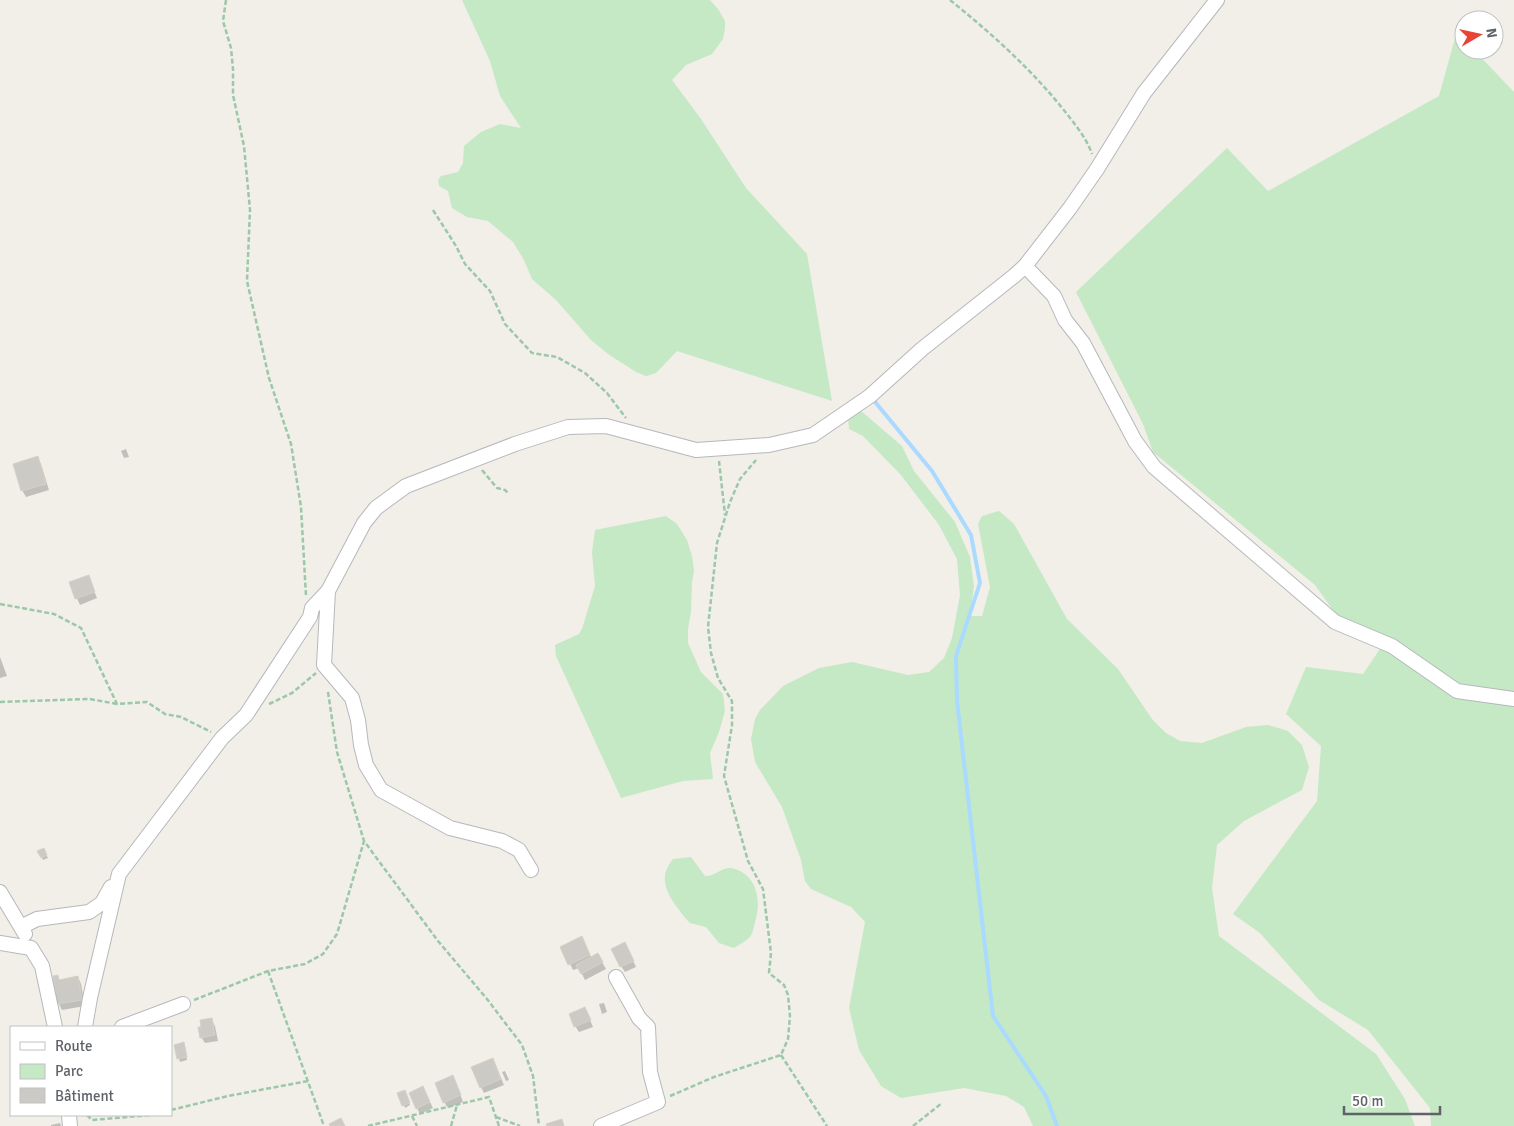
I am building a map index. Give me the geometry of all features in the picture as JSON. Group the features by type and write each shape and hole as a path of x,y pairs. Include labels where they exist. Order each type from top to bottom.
{"street":[{"path":"21,927 37,919 89,912 102,903 119,874 222,738 246,715 310,617 312,608 328,591 364,523 376,508 406,486 515,444 568,427 606,426 696,450 769,445 812,435 870,396 922,349 1025,266 1070,208 1097,169 1144,93 1218,0"},
{"path":"1025,266 1054,296 1065,320 1083,343 1135,441 1154,467 1335,622 1392,646 1457,691 1514,699"},
{"path":"328,591 324,665 352,698 366,765 381,790 450,828 502,841 519,850 531,870"},
{"path":"85,1026 119,874"},
{"path":"0,892 42,966 55,1026"},
{"path":"0,943 31,948"},
{"path":"602,1126 658,1102 650,1072 648,1027 639,1018 616,977"},
{"path":"125,1026 183,1004"}],"path":[{"path":"226,0 223,21 231,48 233,95 244,146 250,210 247,281 270,378 291,444 301,507 306,600 312,608"},
{"path":"950,0 1019,61 1056,100 1089,146 1097,169"},
{"path":"433,210 465,264 490,292 505,324 532,353 557,357 585,373 608,393 641,436"},
{"path":"658,1102 714,1077 781,1055 788,1039 790,1016 788,995 784,985 769,973 771,953 763,889 748,861 724,776 732,725 732,701 718,678 711,653 708,627 717,543 725,517 740,479 769,445"},
{"path":"720,448 719,465 725,517"},
{"path":"480,459 482,469 491,481 497,488 506,490 509,494"},
{"path":"0,604 54,614 81,628 117,704"},
{"path":"246,715 292,693 324,665"},
{"path":"324,665 337,752 364,842 438,941 487,999 522,1045 533,1076 539,1126"},
{"path":"0,702 90,699 117,704 147,702 165,714 181,717 222,738"},
{"path":"183,1004 268,971 305,964 323,954 337,934 364,842"},
{"path":"268,971 324,1126"},
{"path":"781,1055 827,1126"},
{"path":"172,1110 228,1096 308,1081"},
{"path":"368,1126 489,1096 499,1126"},
{"path":"914,1126 942,1103"},
{"path":"451,1126 457,1104"},
{"path":"88,1116 92,1120 139,1116"},
{"path":"412,1116 417,1126"},
{"path":"496,1117 520,1126"}],"green space":[{"path":"462,0 710,0 725,21 723,39 712,54 686,65 672,80 701,119 746,188 807,254 832,401 677,351 656,373 646,376 636,372 608,354 591,340 556,300 532,279 524,260 513,242 488,221 467,217 452,208 448,191 439,186 438,180 441,176 458,172 463,163 464,146 481,132 500,124 521,128 500,96 490,61"},
{"path":"1454,42 1454,60 1484,60 1514,92 1514,1126 1431,1126 1430,1108 1368,1030 1319,1000 1260,933 1233,914 1317,801 1321,746 1286,714 1306,667 1363,674 1386,640 1340,620 1315,585 1153,452 1143,424 1076,292 1227,148 1268,191 1439,96"},
{"path":"861,411 902,446 914,471 955,522 970,557 974,586 970,616 982,616 990,587 978,524 982,516 999,511 1014,524 1067,619 1118,669 1152,719 1166,733 1180,741 1202,743 1246,727 1268,725 1288,731 1302,745 1309,767 1302,790 1244,821 1217,845 1212,888 1219,936 1376,1054 1405,1099 1415,1126 1033,1126 1024,1107 1006,1096 964,1088 901,1098 881,1086 859,1050 849,1008 865,922 851,907 811,889 805,881 801,860 782,807 755,762 751,739 755,719 760,710 783,686 819,668 852,662 908,675 929,672 944,658 952,638 960,595 957,559 939,525 901,475 863,436 849,429 848,418 851,414"},
{"path":"666,516 677,524 687,540 692,556 694,571 688,643 701,672 723,694 725,711 710,753 713,779 683,781 621,798 556,656 555,645 579,634 582,629 595,586 592,552 595,530"},
{"path":"691,857 705,876 731,868 740,871 752,882 758,905 753,932 734,948 719,943 706,927 690,923 675,905 667,890 665,875 673,859"}],"building":[{"path":"38,456 46,484 21,491 13,464"},
{"path":"89,575 95,592 75,599 69,582"},
{"path":"44,848 47,855 41,858 37,851"},
{"path":"582,936 590,955 568,965 560,947"},
{"path":"625,942 634,961 620,967 611,949"},
{"path":"598,953 603,962 581,974 576,965"},
{"path":"58,975 59,980 78,976 82,1000 57,1004 53,976"},
{"path":"585,1007 591,1020 574,1027 569,1014"},
{"path":"212,1018 215,1035 200,1038 198,1027 201,1027 200,1020"},
{"path":"184,1042 187,1057 177,1059 174,1045"},
{"path":"493,1058 501,1079 480,1088 471,1067"},
{"path":"453,1075 461,1095 443,1103 435,1083"},
{"path":"423,1086 430,1102 416,1109 409,1093"},
{"path":"405,1090 410,1103 402,1106 397,1093"},
{"path":"341,1118 345,1126 330,1126 329,1124"},
{"path":"562,1119 564,1126 547,1126 546,1124"}],"waterway":[{"path":"871,397 932,471 971,535 980,583 956,656 957,701 993,1016 1046,1096 1057,1126"}]}
